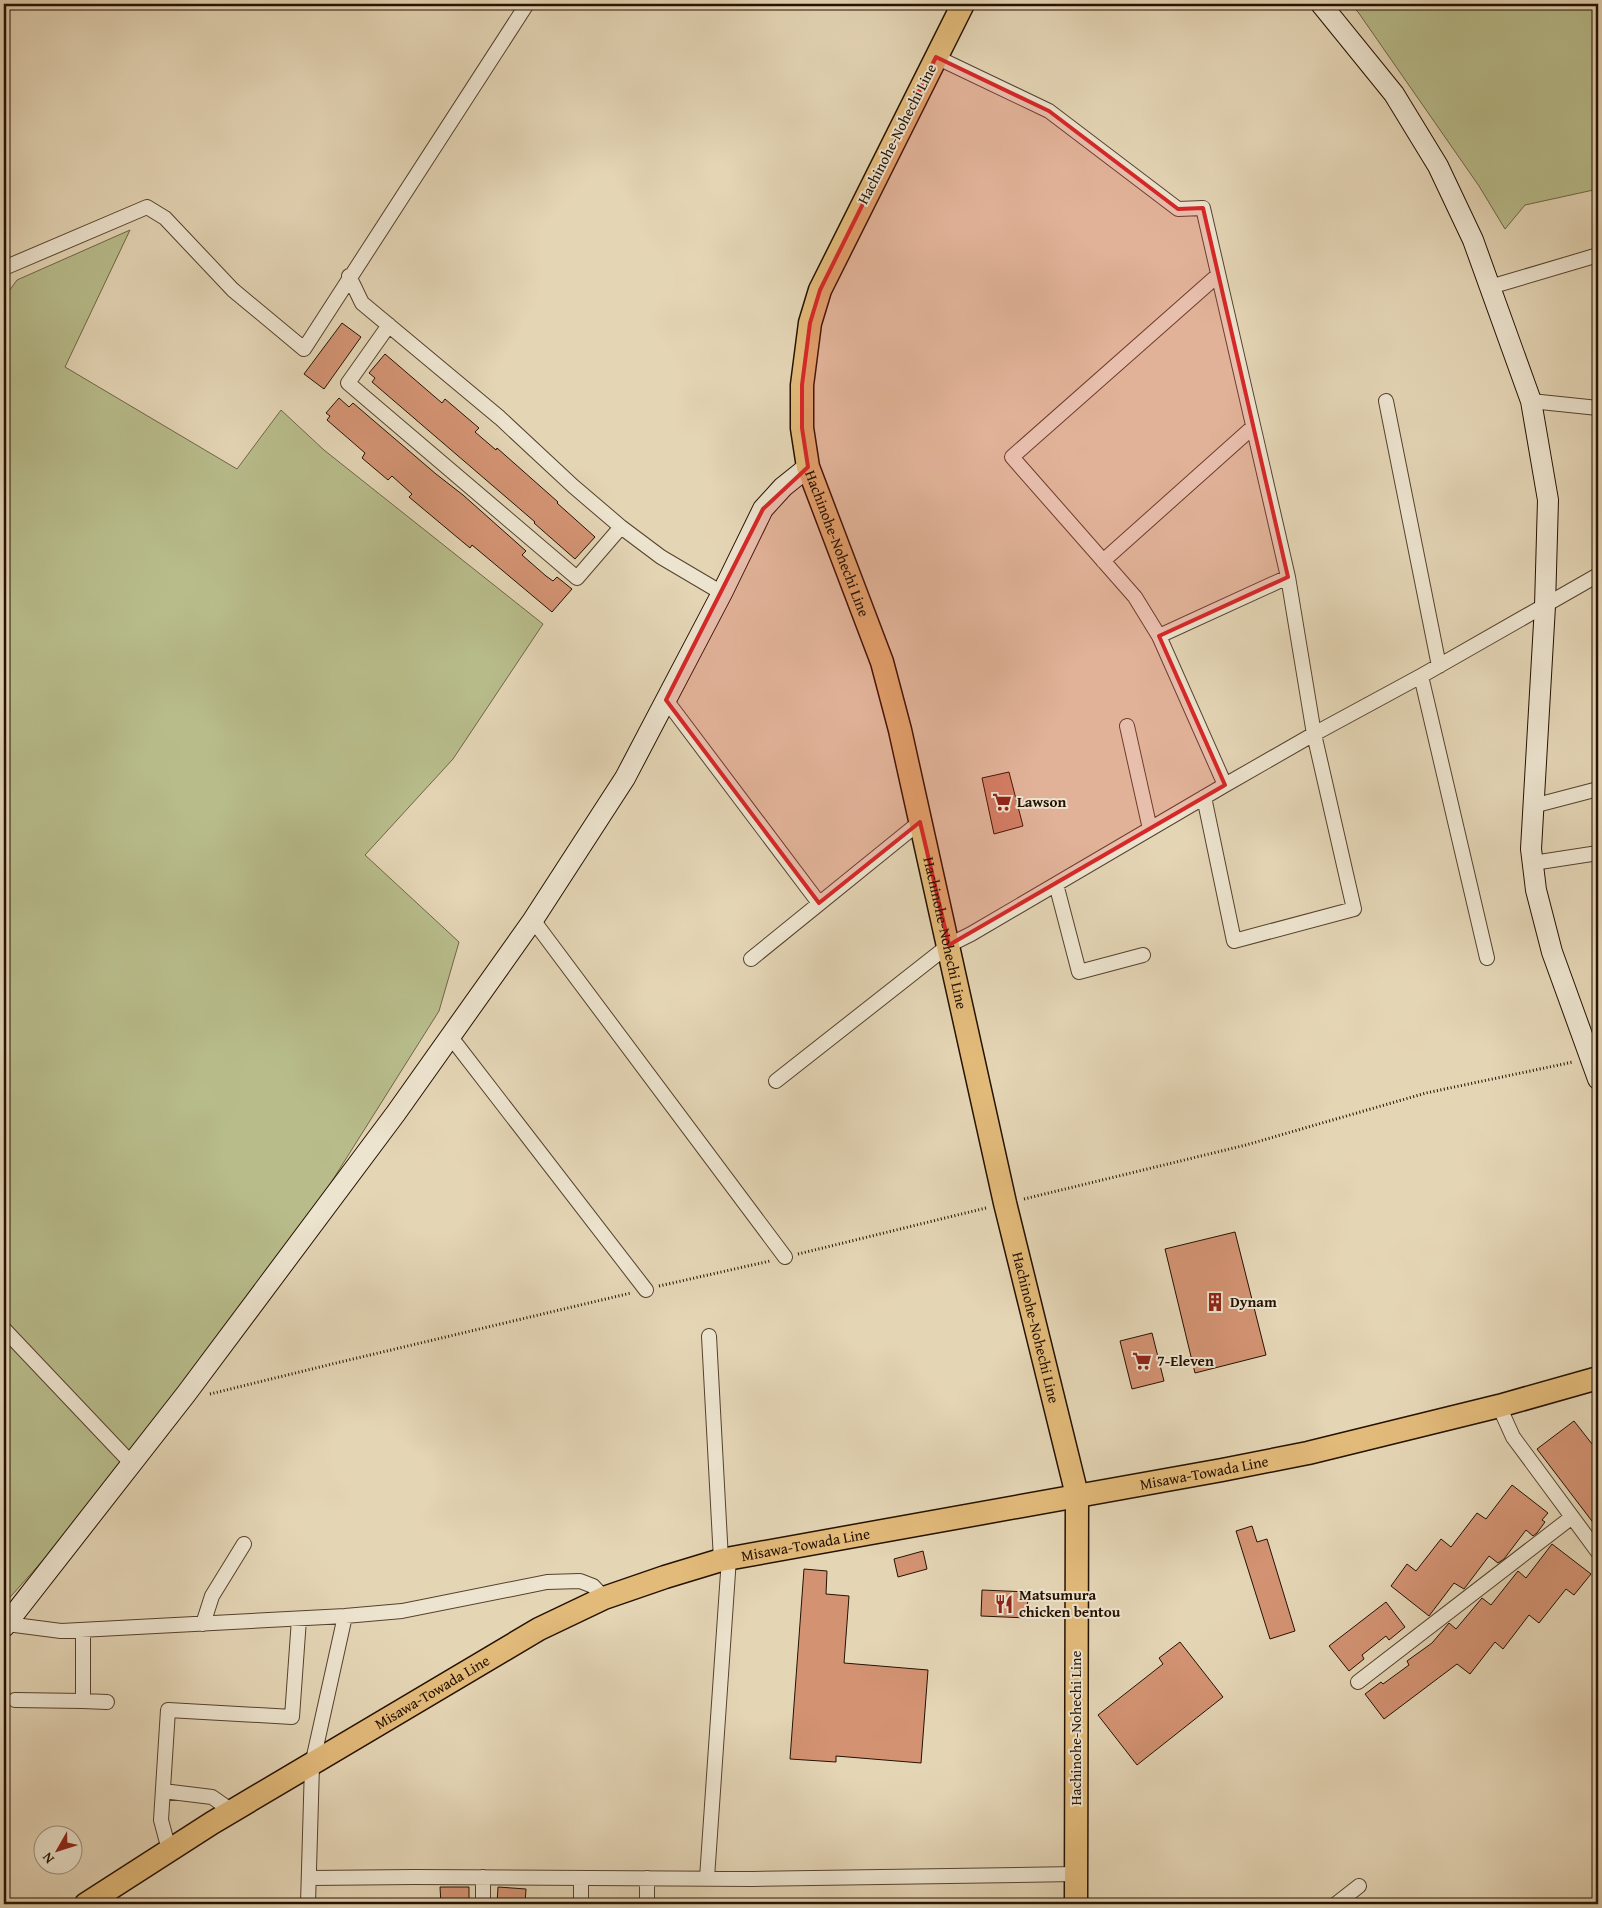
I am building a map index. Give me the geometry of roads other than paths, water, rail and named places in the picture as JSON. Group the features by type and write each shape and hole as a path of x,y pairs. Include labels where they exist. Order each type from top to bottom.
{"main road":[{"name":"Hachinohe-Nohechi Line","path":"963,4 820,290 810,323 802,385 802,428 808,467 882,662 900,730 1005,1203 1077,1495 1076,1904"},
{"name":"Misawa-Towada Line","path":"86,1904 232,1811 539,1629 604,1598 725,1559 1308,1453 1500,1406 1598,1378"}],"street":[{"path":"4,268 147,208 165,218 234,290 304,349 349,276 526,4"},
{"path":"1320,4 1394,94 1438,166 1473,240 1531,401 1548,500 1545,606 1531,849 1536,890 1552,952 1598,1079"},
{"path":"936,57 1049,111 1178,209 1202,208 1288,576 1314,734 1354,909 1234,941 1204,797"},
{"path":"1490,287 1598,255"},
{"path":"1218,275 1012,457 1135,597 1160,636 1225,784"},
{"path":"349,276 362,303 500,418 573,486 621,527 662,557 722,593"},
{"path":"389,325 348,383 576,578 621,527"},
{"path":"1386,401 1439,666"},
{"path":"1531,401 1598,408"},
{"path":"1103,561 1253,427"},
{"path":"5,1624 180,1402 390,1120 533,920 625,778 722,593 763,509 783,487 808,467"},
{"path":"776,1081 949,945 971,934 1225,784 1439,666 1598,575"},
{"path":"1160,636 1288,576"},
{"path":"1421,676 1487,958"},
{"path":"666,700 819,903"},
{"path":"1127,726 1150,829"},
{"path":"1533,806 1598,789"},
{"path":"751,958 920,822"},
{"path":"1533,863 1598,853"},
{"path":"1056,884 1079,972 1143,955"},
{"path":"533,920 785,1257"},
{"path":"450,1036 646,1290"},
{"path":"4,1329 132,1464"},
{"path":"707,1878 725,1559 710,1336"},
{"path":"1500,1406 1514,1437 1598,1552"},
{"path":"1358,1682 1572,1517"},
{"path":"203,1624 212,1596 244,1544"},
{"path":"5,1624 61,1631 345,1616 402,1611 547,1582 580,1580 594,1586 604,1598"},
{"path":"308,1904 312,1765 345,1616"},
{"path":"169,1850 161,1820 168,1710 292,1717 299,1619"},
{"path":"83,1630 83,1702"},
{"path":"15,1700 107,1702"},
{"path":"163,1791 212,1797 232,1811"},
{"path":"310,1878 707,1878 1076,1874"},
{"path":"483,1877 483,1904"},
{"path":"581,1878 581,1904"},
{"path":"647,1904 648,1878"},
{"path":"1336,1904 1359,1886"}],"place":[{"name":"Lawson","path":"1002,802"},
{"name":"Dynam","path":"1215,1302"},
{"name":"7-Eleven","path":"1142,1361"},
{"name":"Matsumura chicken bentou","path":"1004,1604"}]}
